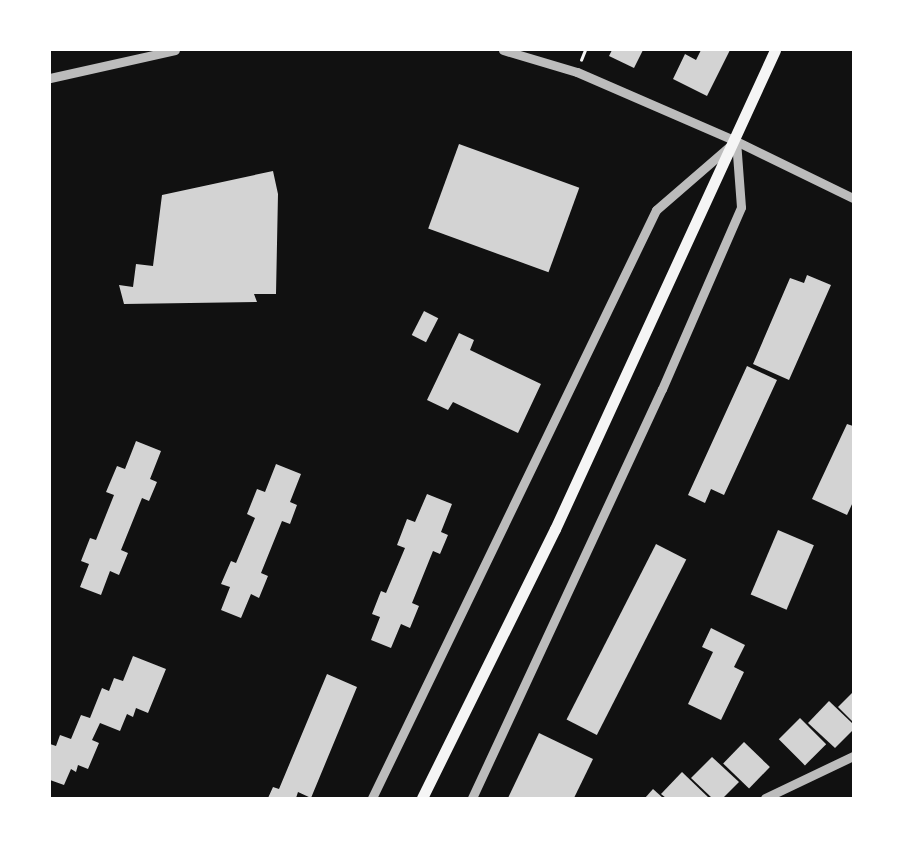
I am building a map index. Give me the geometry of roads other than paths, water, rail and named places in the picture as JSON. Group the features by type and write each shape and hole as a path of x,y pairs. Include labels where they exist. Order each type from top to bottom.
{"main road":[{"path":"422,798 555,529 736,141 775,50"}],"street":[{"path":"50,78 175,50"},
{"path":"503,50 577,72 736,141 853,198"},
{"path":"372,798 656,210 736,141"},
{"path":"472,798 662,389 741,207 736,141"},
{"path":"765,798 853,756"}]}
